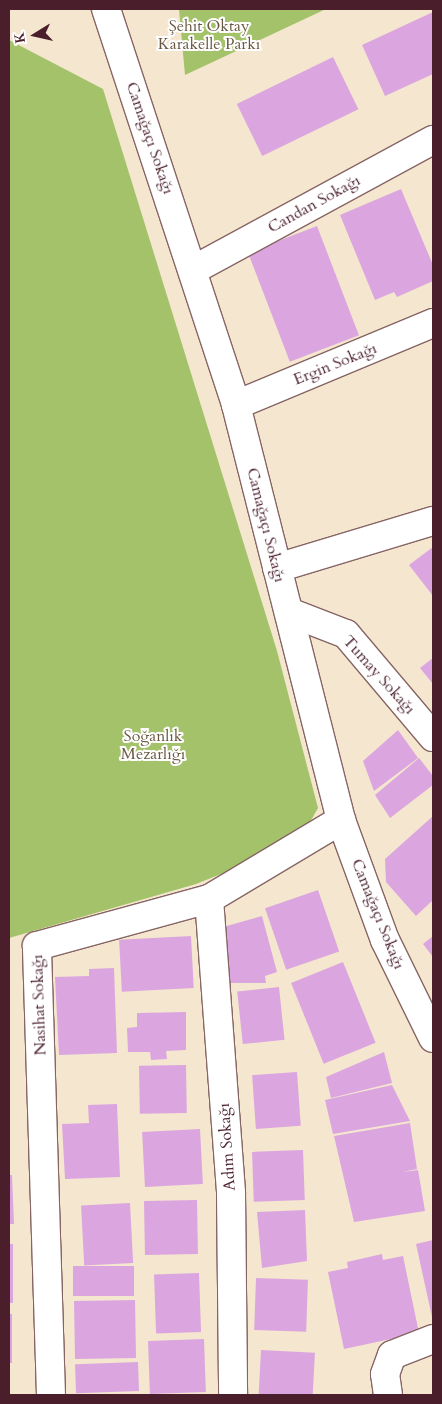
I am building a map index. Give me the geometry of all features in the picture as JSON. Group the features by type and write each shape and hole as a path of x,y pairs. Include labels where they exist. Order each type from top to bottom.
{"street":[{"name":"Camağaçı Sokağı","path":"106,9 195,269 236,405 340,820 385,940 433,1038"},
{"name":"Candan Sokağı","path":"195,269 433,140"},
{"name":"Ergin Sokağı","path":"236,405 433,323"},
{"path":"277,568 433,521"},
{"name":"Tumay Sokağı","path":"289,612 346,634 433,737"},
{"name":"Nasihat Sokağı","path":"51,1395 37,946 209,899 340,820"},
{"name":"Adım Sokağı","path":"209,899 231,1193 232,1395"},
{"path":"388,1395 385,1374 392,1355 433,1338"}],"green space":[{"name":"Şehit Oktay Karakelle Parkı","path":"179,9 326,9 185,75"},
{"name":"Soğanlık Mezarlığı","path":"9,40 103,89 277,651 318,808 298,843 196,884 9,938"}],"building":[{"path":"433,12 433,74 385,96 362,45"},
{"path":"333,57 358,109 262,156 237,104"},
{"path":"401,189 433,265 433,281 397,297 394,292 375,300 340,215"},
{"path":"317,226 359,335 290,362 248,253"},
{"path":"433,547 433,596 409,565"},
{"path":"433,658 433,684 420,668"},
{"path":"398,730 418,758 374,791 363,761"},
{"path":"419,758 433,776 433,785 390,818 375,795"},
{"path":"433,816 433,900 416,916 386,882 385,859"},
{"path":"318,890 339,951 286,970 265,908"},
{"path":"262,916 277,972 265,976 266,983 226,983 223,927"},
{"path":"191,936 194,988 122,992 119,940"},
{"path":"433,936 433,957 423,944"},
{"path":"343,962 376,1043 324,1064 291,983"},
{"path":"114,968 117,1053 59,1055 55,977 89,976 89,969"},
{"path":"279,987 285,1040 243,1044 237,991"},
{"path":"186,1012 186,1050 166,1051 167,1059 151,1060 150,1052 128,1052 127,1028 137,1027 137,1013"},
{"path":"384,1052 392,1083 331,1098 326,1077"},
{"path":"186,1065 187,1113 140,1114 139,1066"},
{"path":"297,1072 301,1126 256,1129 252,1075"},
{"path":"392,1085 410,1121 333,1134 325,1100"},
{"path":"117,1104 120,1177 65,1179 62,1124 89,1123 88,1105"},
{"path":"410,1123 417,1169 402,1172 418,1170 425,1211 354,1222 334,1136"},
{"path":"200,1129 203,1184 145,1187 142,1132"},
{"path":"303,1150 305,1200 254,1202 252,1152"},
{"path":"9,1175 12,1175 14,1224 9,1224"},
{"path":"197,1200 198,1254 145,1255 144,1201"},
{"path":"130,1203 133,1263 84,1265 81,1206"},
{"path":"305,1210 307,1261 262,1268 257,1212"},
{"path":"433,1240 433,1317 432,1317 416,1244"},
{"path":"9,1244 13,1244 13,1303 9,1303"},
{"path":"382,1254 383,1260 403,1256 419,1333 344,1349 328,1272 348,1268 347,1262"},
{"path":"73,1266 134,1266 134,1296 73,1296"},
{"path":"199,1273 201,1332 156,1334 154,1275"},
{"path":"256,1278 308,1280 306,1332 254,1330"},
{"path":"135,1300 136,1358 75,1359 74,1301"},
{"path":"9,1314 12,1314 12,1363 9,1363"},
{"path":"204,1339 206,1392 150,1394 148,1341"},
{"path":"261,1350 315,1353 313,1395 259,1395"},
{"path":"138,1362 139,1391 76,1393 75,1364"}]}
